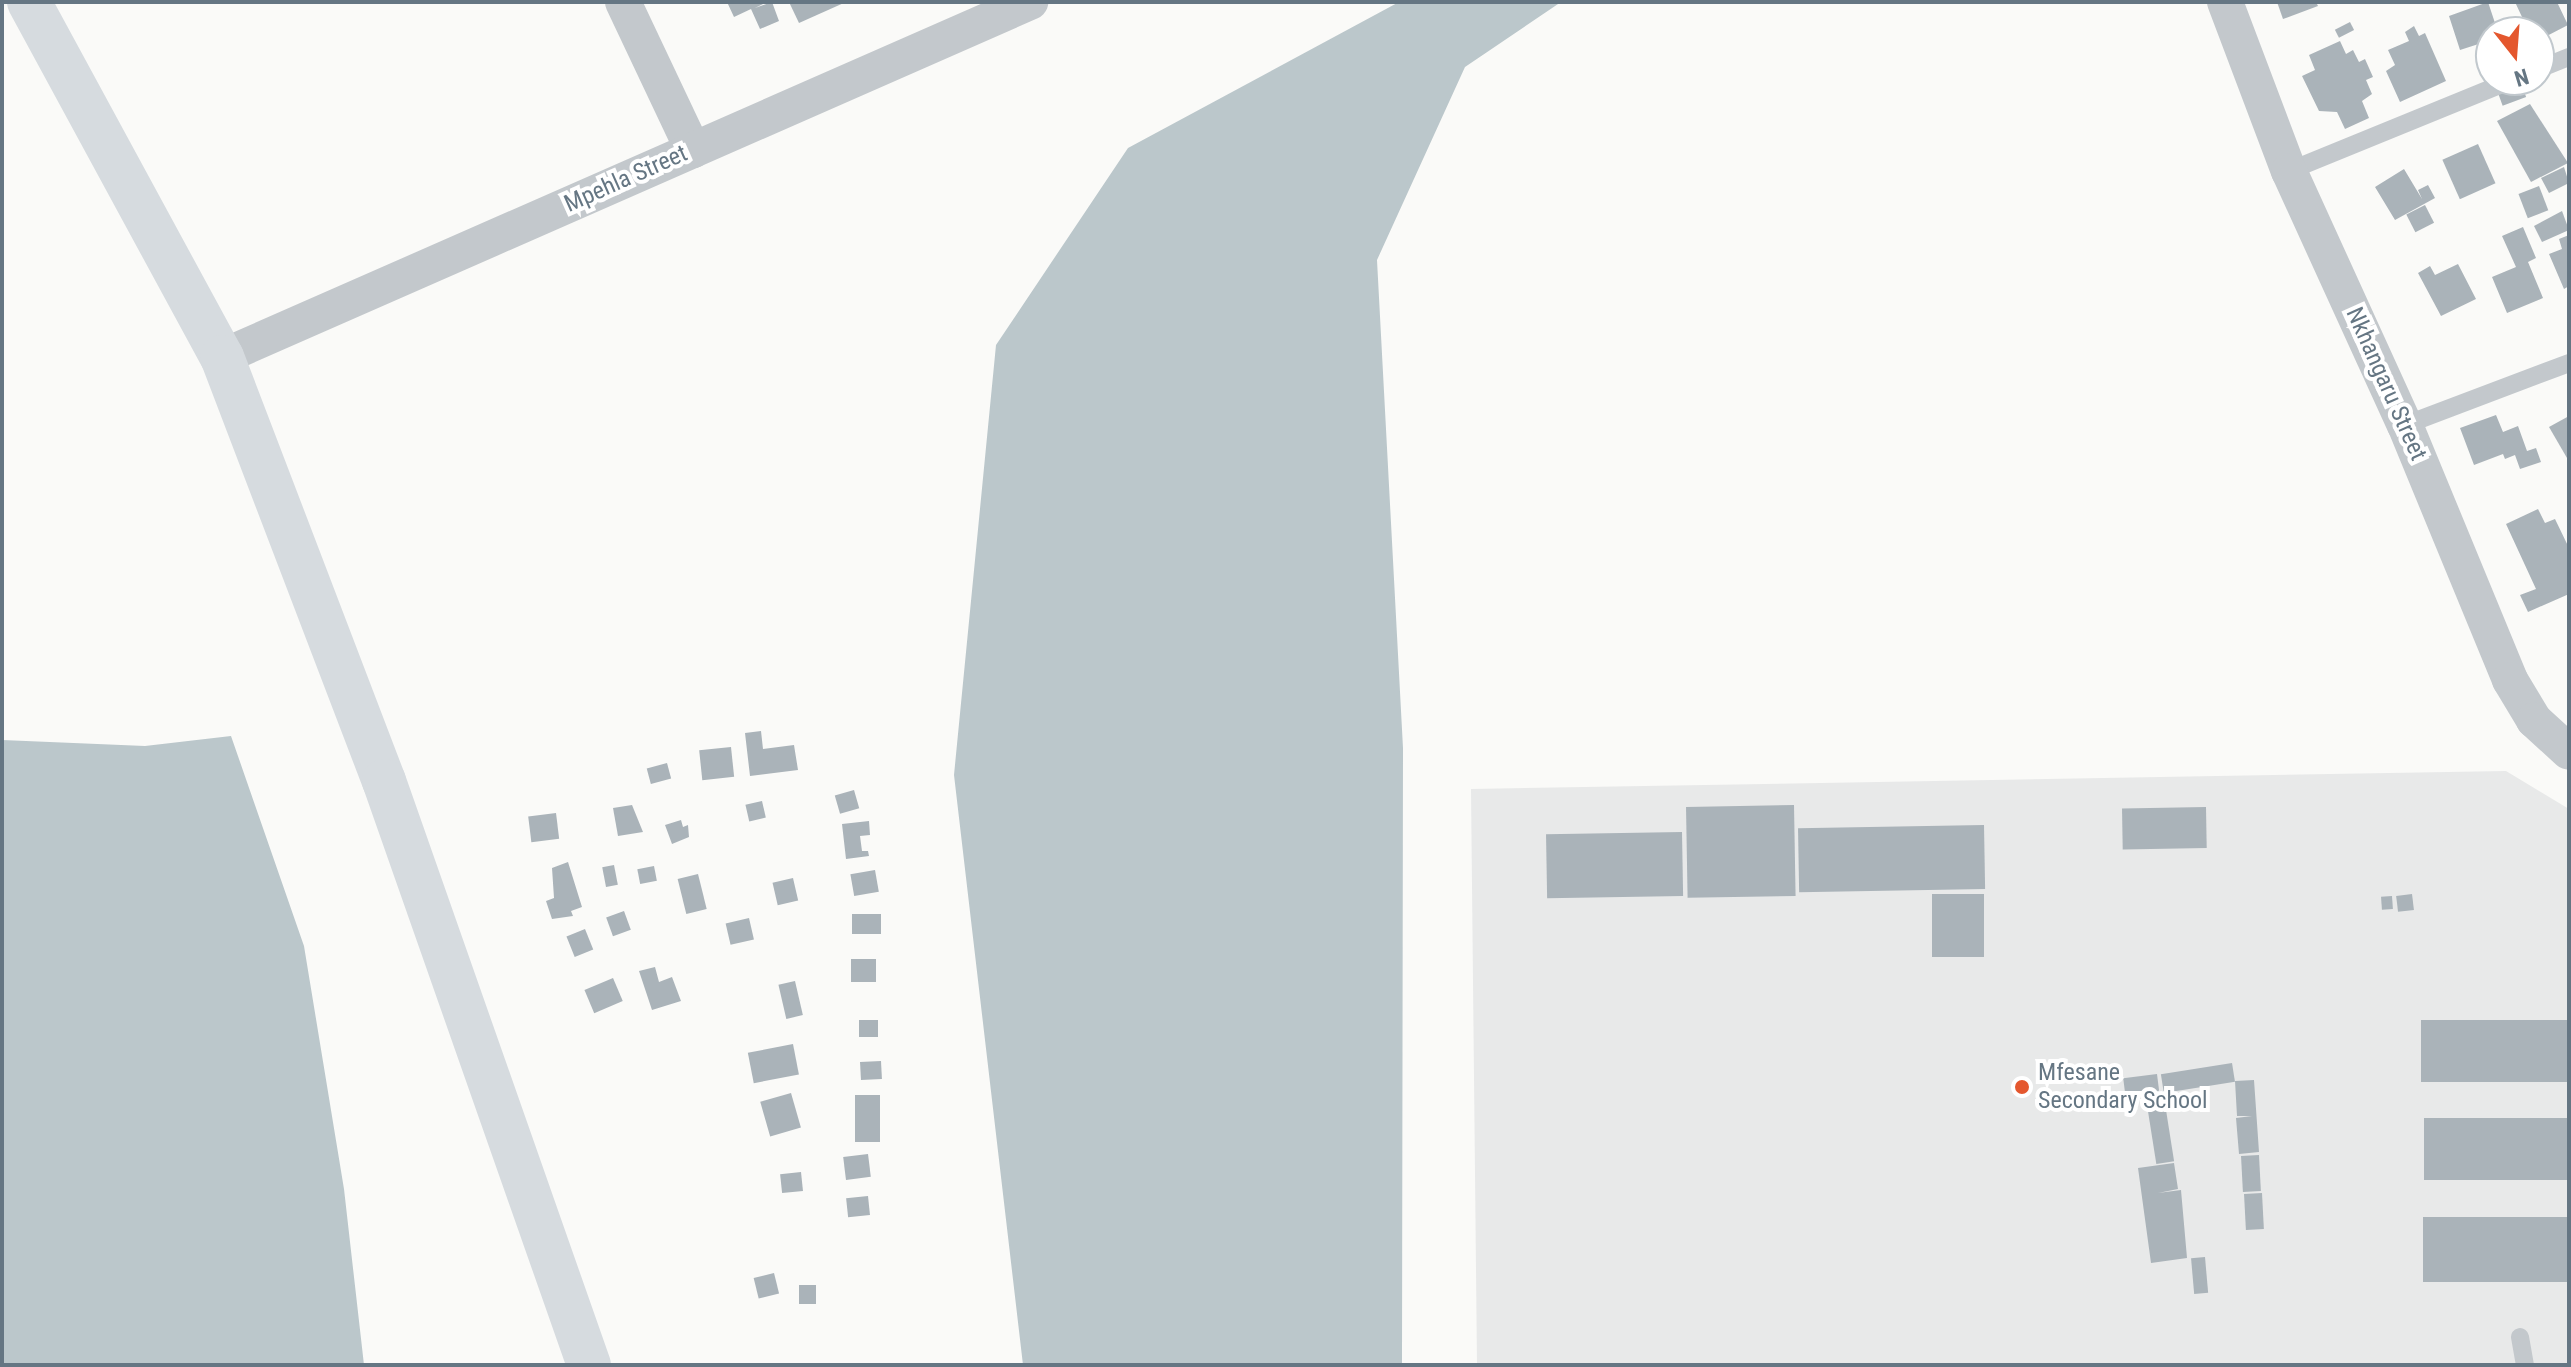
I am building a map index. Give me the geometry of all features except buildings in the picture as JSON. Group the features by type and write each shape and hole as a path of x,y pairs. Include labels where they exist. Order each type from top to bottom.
{"main road":[{"path":"29,2 222,357 384,781 589,1365"}],"street":[{"path":"623,2 693,150"},
{"name":"Mpehla Street","path":"222,357 1030,2"},
{"name":"Nkhangaru Street","path":"2225,2 2289,171 2405,425 2510,680 2534,720 2569,752"}],"lane":[{"path":"2289,171 2475,95"},
{"path":"2405,425 2569,363"},
{"path":"2520,1337 2525,1365"}],"shaded area":[{"path":"1399,2 1561,2 1465,67 1377,260 1403,748 1402,1365 1023,1365 954,775 996,345 1128,148"},
{"path":"231,736 304,946 344,1189 364,1365 2,1365 2,740 145,746"},
{"name":"Mfesane Secondary School","path":"2506,771 2569,809 2569,1365 1477,1365 1471,789"}],"place":[{"name":"Mfesane Secondary School","path":"2022,1087"}]}
